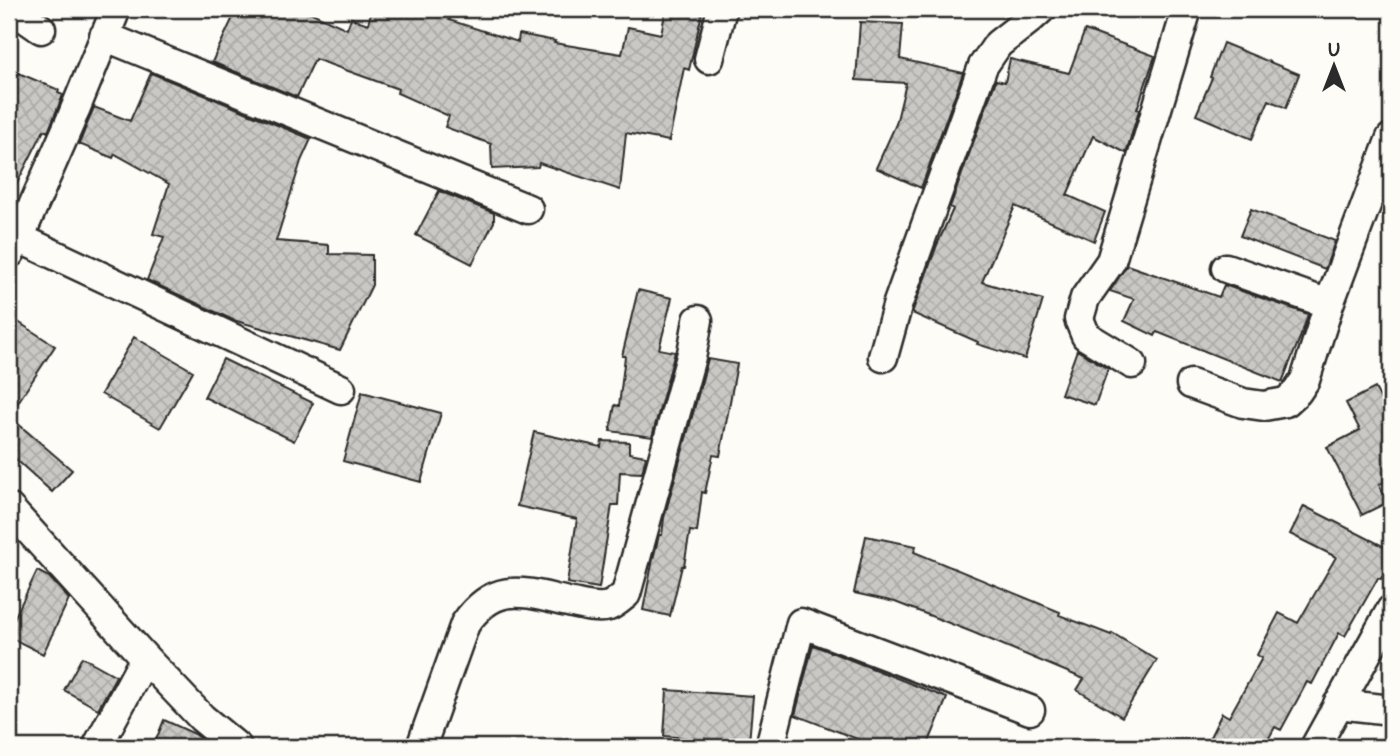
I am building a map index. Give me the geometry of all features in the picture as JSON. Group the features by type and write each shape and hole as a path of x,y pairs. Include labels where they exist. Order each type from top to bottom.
{"street":[{"path":"12,9 41,29"},
{"path":"116,9 70,122 14,246 341,388"},
{"path":"709,59 722,9"},
{"path":"883,357 898,303 983,65 998,44 1041,9"},
{"path":"1132,365 1086,336 1079,319 1085,298 1111,261 1187,9"},
{"path":"104,36 528,209"},
{"path":"1191,384 1243,403 1264,406 1286,402 1297,392 1304,380 1329,304 1391,138"},
{"path":"1226,268 1329,304"},
{"path":"421,747 465,624 476,609 494,597 513,592 533,593 587,606 606,607 626,594 692,353 698,320"},
{"path":"9,508 202,718 237,747"},
{"path":"1315,747 1391,610"},
{"path":"770,747 801,623 1030,709"},
{"path":"97,747 145,658"},
{"path":"1338,704 1391,709"}],"building":[{"path":"237,9 303,9 347,29 351,18 368,24 372,9 454,9 449,20 518,42 519,34 555,41 554,43 622,54 628,27 661,34 666,9 703,9 689,70 684,68 669,141 626,133 620,190 539,163 538,167 492,169 491,144 445,127 449,116 397,93 398,89 315,59 297,97 212,62"},
{"path":"860,22 903,24 900,59 963,73 921,188 876,168 896,124 906,83 856,80"},
{"path":"1085,30 1155,56 1126,153 1093,136 1067,195 1105,212 1094,241 1015,206 982,282 1043,300 1025,359 977,344 978,342 912,313 953,209 950,207 996,80 1005,82 1010,59 1069,73"},
{"path":"1223,43 1299,74 1286,108 1269,100 1252,139 1196,115"},
{"path":"9,69 59,90 58,93 63,95 48,132 44,130 9,199"},
{"path":"151,73 311,139 301,161 276,241 329,245 329,254 372,255 372,285 340,350 233,320 147,280 164,237 153,234 169,184 115,154 113,158 79,144 94,107 130,121"},
{"path":"439,191 494,213 494,222 472,264 416,235"},
{"path":"1251,209 1335,241 1325,269 1240,236"},
{"path":"1127,265 1219,297 1224,285 1308,314 1282,382 1157,332 1155,336 1124,321 1134,299 1110,291"},
{"path":"638,290 672,298 659,349 675,352 652,437 610,431 615,405 619,406 625,356 622,356"},
{"path":"9,316 55,346 9,416"},
{"path":"134,337 193,371 160,428 101,394"},
{"path":"1077,350 1108,369 1095,405 1061,394"},
{"path":"223,359 313,403 294,441 204,397"},
{"path":"708,359 737,364 720,456 713,455 705,493 702,492 697,532 690,531 684,566 670,616 643,610 659,535 662,535 664,518"},
{"path":"1375,388 1391,418 1391,478 1379,485 1388,502 1362,515 1327,447 1360,430 1346,403"},
{"path":"362,392 441,413 421,482 343,461"},
{"path":"9,416 72,470 52,492 9,453"},
{"path":"534,432 601,447 602,441 629,442 629,453 646,456 642,473 620,472 618,505 612,505 599,588 567,583 577,519 517,506"},
{"path":"1304,506 1391,550 1391,558 1345,636 1339,633 1312,684 1307,682 1281,730 1275,727 1264,747 1205,747 1222,713 1229,717 1262,658 1257,655 1279,613 1298,623 1336,557 1290,534"},
{"path":"866,536 916,546 914,552 1060,612 1059,615 1111,635 1112,633 1157,660 1122,717 1077,690 1084,679 895,602 854,593"},
{"path":"37,571 49,577 69,599 43,654 9,637 9,629"},
{"path":"813,645 947,698 927,747 878,747 795,715"},
{"path":"82,657 116,676 98,709 64,690"},
{"path":"667,690 753,696 749,743 664,736"},
{"path":"164,720 195,734 211,747 153,747"}]}
